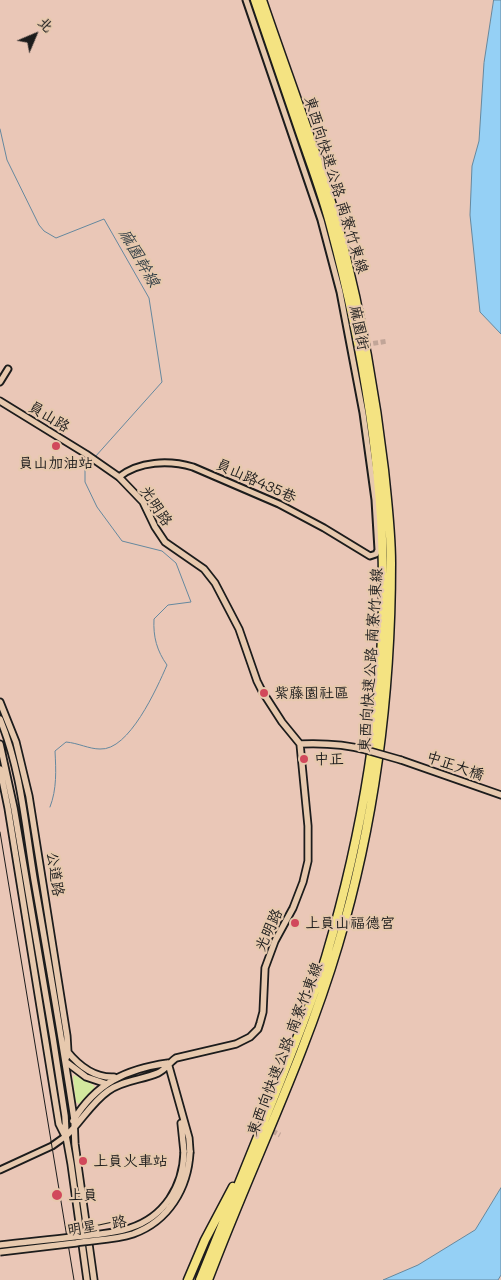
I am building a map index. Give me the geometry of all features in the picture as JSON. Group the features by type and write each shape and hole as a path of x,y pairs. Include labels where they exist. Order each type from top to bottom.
{"highway":[{"name":"東西向快速公路 南寮竹東線","path":"200,1280 306,1017 326,959 347,879 370,764 381,659 383,581 381,526 372,426 353,320 330,225 255,0"},
{"name":"東西向快速公路 南寮竹東線","path":"208,1280 222,1242 293,1076 340,941 366,832 374,786 380,744 389,645 392,561 378,420 368,359 341,239 313,148 262,0"},
{"path":"189,1280 205,1240 250,1157"}],"street":[{"name":"麻園街","path":"246,0 321,220 340,292 363,413 376,515 378,544 376,554"},
{"path":"0,382 8,369"},
{"name":"員山路","path":"0,401 86,454 119,477"},
{"name":"員山路435巷","path":"119,477 128,470 145,465 180,464 192,467 279,504 370,556 376,554"},
{"name":"光明路","path":"74,1124 109,1090 161,1072 168,1063 176,1058 236,1044 250,1037 258,1029 263,1012 265,968 274,941 293,908 308,861 308,826 300,744 282,722 262,690 239,629 215,583 204,569 165,542 138,496 119,477"},
{"name":"公道路","path":"0,702 22,798 54,993 74,1124 75,1144 94,1280"},
{"name":"公道路","path":"4,722 18,750 29,796 61,992 68,1053 65,1061"},
{"name":"中正大橋","path":"300,744 325,743 351,746 401,760 501,795"},
{"name":"公道路","path":"0,744 14,808 65,1116 66,1136"},
{"name":"公道路","path":"0,769 59,1124 66,1136"},
{"path":"54,993 61,992"},
{"name":"公道路","path":"60,1037 68,1053 84,1068 94,1074 108,1077 124,1075"},
{"name":"公道路","path":"46,1039 65,1061 86,1077 104,1084 122,1084"},
{"name":"光明路","path":"0,1170 52,1146 66,1136 85,1104 104,1084 124,1075 168,1063"},
{"name":"明星一路","path":"0,1252 120,1237 145,1228 162,1216 176,1200 187,1177 188,1138 168,1063"},
{"path":"66,1136 87,1280"},
{"name":"明星一路","path":"0,1245 119,1231 142,1223 153,1217 174,1192 182,1175 187,1152"}],"green space":[{"path":"74,1075 95,1087 79,1104 76,1102"}],"water":[{"path":"494,0 501,0 501,334 480,312 470,215 472,166 479,141 484,63"},
{"path":"501,1188 501,1275 498,1280 383,1280 418,1265 475,1230"}],"waterway":[{"name":"麻園幹線","path":"0,129 7,160 39,225 44,231 56,238 104,219 149,298 162,382 95,457"},
{"path":"50,807 55,786 55,751 66,742 100,749 111,747 121,740 141,716 167,665 156,644 154,619 168,605 191,602 176,563 162,551 122,541 97,507 85,482 85,468 92,460"}],"tunnel":[{"path":"351,347 388,341"},
{"path":"259,1124 280,1135"}],"railway":[{"path":"0,832 74,1280"}],"place":[{"name":"員山加油站","path":"56,446"},
{"name":"紫藤園社區","path":"264,693"},
{"name":"中正","path":"304,759"},
{"name":"上員山福德宮","path":"295,923"},
{"name":"上員火車站","path":"83,1161"},
{"name":"上員","path":"57,1195"}]}
